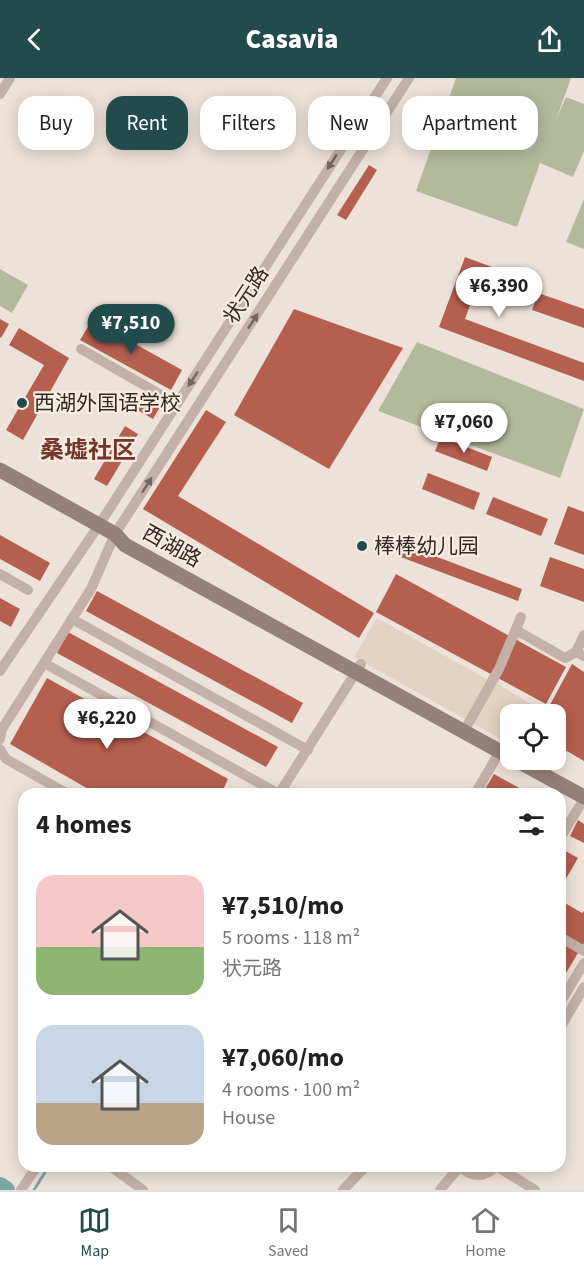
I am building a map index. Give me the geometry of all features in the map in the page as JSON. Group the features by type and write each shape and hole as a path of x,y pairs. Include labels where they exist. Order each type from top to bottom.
{"main road":[{"name":"西湖路","path":"0,470 115,534 130,537 500,748"},
{"name":"西湖路","path":"359,668 468,724 500,747"},
{"path":"534,770 584,798"},
{"path":"550,770 584,789"}],"street":[{"path":"0,94 10,78"},
{"name":"状元路","path":"0,671 99,525 387,78"},
{"name":"状元路","path":"0,739 2,729 91,590 115,534 409,78"},
{"path":"81,349 177,404"},
{"path":"0,574 28,590"},
{"path":"468,724 499,669 521,617"},
{"path":"72,619 308,750"},
{"path":"516,630 565,658 580,654 584,635"},
{"path":"44,663 268,788"},
{"path":"283,788 359,668"},
{"path":"0,749 6,759 57,788"},
{"path":"480,788 500,761"},
{"path":"566,828 584,798"},
{"path":"566,940 584,951"},
{"path":"566,993 584,963"},
{"path":"566,1018 584,987"},
{"path":"22,1188 33,1172"},
{"path":"118,1172 143,1190"},
{"path":"346,1189 361,1172"},
{"path":"440,1190 455,1172"},
{"path":"468,1172 478,1175 488,1172"},
{"path":"506,1172 535,1190"}],"green space":[{"path":"456,78 571,78 556,120 566,97 584,104 584,151 573,177 540,163 517,227 416,191 431,150 538,150 538,96 450,96"},
{"path":"584,199 584,249 566,242"},
{"path":"0,269 28,285 12,313 0,306"},
{"path":"417,342 584,409 560,478 378,411"}],"shaded area":[{"path":"377,618 487,679 512,631 523,635 498,684 531,704 500,704 500,738 354,657"}],"building":[{"path":"369,165 377,170 346,220 337,215"},
{"path":"465,257 532,282 526,298 479,280 465,319 584,363 584,381 439,327"},
{"path":"538,293 584,309 584,328 532,310"},
{"path":"294,309 403,348 329,469 234,415"},
{"path":"0,319 9,324 1,338 0,337"},
{"path":"92,320 182,370 171,390 80,340"},
{"path":"19,328 69,358 23,440 6,430 44,365 9,345"},
{"path":"141,395 160,407 153,419 134,408"},
{"path":"206,410 226,422 178,496 374,613 359,638 143,509"},
{"path":"125,426 138,434 107,486 94,479"},
{"path":"441,437 492,457 487,471 435,451"},
{"path":"428,473 480,493 474,510 422,489"},
{"path":"493,497 548,519 541,536 486,514"},
{"path":"568,506 584,512 584,555 554,544"},
{"path":"0,535 50,563 40,581 0,559"},
{"path":"403,544 522,589 518,601 398,556"},
{"path":"550,557 584,569 584,602 540,586"},
{"path":"396,574 566,667 546,704 376,612"},
{"path":"97,591 303,703 292,723 86,611"},
{"path":"0,598 20,609 11,627 0,621"},
{"path":"68,632 278,747 266,767 57,653"},
{"path":"572,664 584,672 584,761 566,750 566,704 550,704"},
{"path":"47,678 228,779 224,788 87,788 10,744"},
{"path":"494,774 519,788 486,788"},
{"path":"578,820 584,824 584,843 570,836"},
{"path":"566,851 578,858 566,879"},
{"path":"566,904 582,913 584,911 584,943 566,973"}],"waterway":[{"path":"34,1190 45,1172"},
{"path":"0,1186 6,1190"}],"place":[{"name":"西湖外国语学校","path":"22,403"},
{"name":"棒棒幼儿园","path":"362,546"}],"district":[{"name":"桑墟社区","path":"88,450"}]}
